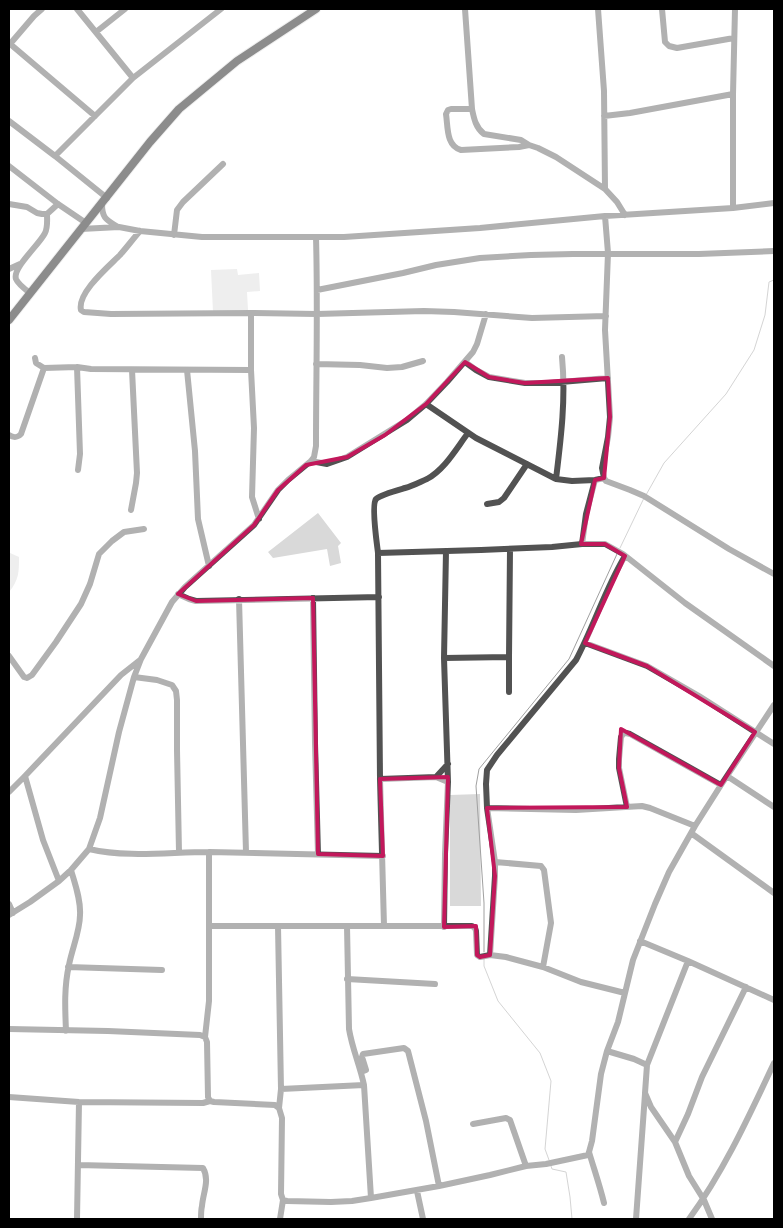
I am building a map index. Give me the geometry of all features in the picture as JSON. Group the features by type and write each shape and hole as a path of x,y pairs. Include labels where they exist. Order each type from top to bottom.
{"main road":[{"path":"9,320 160,130 179,109 236,60 316,9"}],"street":[{"path":"42,9 9,44 94,116"},
{"path":"77,9 133,78"},
{"path":"96,32 125,9"},
{"path":"55,156 133,78 221,9"},
{"path":"465,9 472,109 480,131 484,134 521,140 556,157 605,189 617,202 625,215"},
{"path":"598,9 604,91 605,189"},
{"path":"662,9 665,42 670,46 677,48 734,38"},
{"path":"733,208 735,9"},
{"path":"604,116 733,94"},
{"path":"472,109 451,109 446,114 451,144 455,148 461,150 529,145"},
{"path":"9,120 55,156 104,201 102,211 104,217 119,227"},
{"path":"174,235 177,210 223,164"},
{"path":"9,166 84,226 119,227 174,235 211,237 316,238 530,224 605,216 733,208 774,203"},
{"path":"9,204 27,207 37,213 47,214 58,204"},
{"path":"9,270 20,264 43,238 47,226 47,214"},
{"path":"605,216 608,254 606,349 610,417 602,468 604,478 606,481 647,498 774,574"},
{"path":"140,231 121,254 96,279 80,303 81,310 84,312 111,314 317,314 424,311 532,318 606,316"},
{"path":"9,904 11,914 30,902 59,881 89,849 100,818 119,732 134,676 141,659 172,602 178,594 254,525 278,490 314,457 316,446 316,238"},
{"path":"317,290 436,265 480,258 531,255 699,254 774,251"},
{"path":"20,264 16,280 30,293"},
{"path":"251,313 254,448 252,497 259,519"},
{"path":"311,461 326,464 347,457 407,420 448,382 465,362 478,344 486,314"},
{"path":"556,479 564,381 562,357"},
{"path":"34,358 36,363 44,368 251,370"},
{"path":"316,364 387,368 423,362"},
{"path":"465,362 484,374 496,378 535,384 608,378"},
{"path":"77,367 80,454 78,470"},
{"path":"9,436 18,437 21,434 44,368"},
{"path":"131,510 137,473 132,370"},
{"path":"187,370 195,451 198,519 209,566"},
{"path":"426,404 468,433 556,479 572,481 604,478"},
{"path":"384,926 380,779 379,597 375,503 377,499 415,484 435,473 442,467 468,433"},
{"path":"487,504 499,502 504,498 527,464"},
{"path":"582,544 586,514 595,480"},
{"path":"9,656 24,677 27,678 32,675 81,604 90,584 99,554 124,532 144,529"},
{"path":"378,554 605,544 622,553 685,603 774,666"},
{"path":"509,692 510,549"},
{"path":"444,927 448,782 444,658 446,551"},
{"path":"485,956 495,876 487,808 486,777 491,764 576,660 585,643 622,553"},
{"path":"178,594 196,600 379,597"},
{"path":"313,598 313,678 318,854"},
{"path":"239,599 246,852"},
{"path":"585,643 647,666 699,696 774,744"},
{"path":"444,658 510,657"},
{"path":"9,792 121,675 141,659"},
{"path":"134,676 172,685 176,691 178,700 179,852"},
{"path":"283,1200 352,1201 417,1191 526,1166 588,1155 592,1141 601,1074 618,1022 629,974 640,941 669,872 691,833 774,705"},
{"path":"627,807 619,768 621,738 626,733 721,785"},
{"path":"436,777 448,764"},
{"path":"25,776 43,840 59,881"},
{"path":"727,776 774,807"},
{"path":"380,779 436,777 448,782"},
{"path":"487,808 576,810 627,807 650,808 695,826"},
{"path":"691,833 774,893"},
{"path":"89,849 112,853 150,854 246,852 383,856"},
{"path":"210,852 209,1001 205,1037 207,1042 208,1097 210,1101"},
{"path":"494,862 541,866 544,868 551,923 543,967"},
{"path":"66,1031 64,997 68,967 80,914 71,870"},
{"path":"210,926 472,926 475,928 477,936 477,955 506,957 543,967 581,982 625,993"},
{"path":"278,926 281,1089 279,1108 282,1118 281,1194 283,1200 280,1219"},
{"path":"347,926 349,1029 364,1085 371,1198"},
{"path":"640,941 774,1000"},
{"path":"636,1219 647,1065 688,961"},
{"path":"68,967 162,970"},
{"path":"347,979 435,984"},
{"path":"675,1142 702,1077 746,987"},
{"path":"9,1029 181,1034 205,1037"},
{"path":"361,1072 366,1070 362,1057 363,1054 404,1048 408,1051 426,1121 439,1186"},
{"path":"607,1051 647,1065"},
{"path":"689,1219 704,1200 737,1140 774,1063"},
{"path":"281,1089 364,1085"},
{"path":"645,1093 651,1107 675,1142 712,1219"},
{"path":"9,1097 79,1102 210,1101 267,1104 275,1105 279,1108"},
{"path":"78,1219 79,1102"},
{"path":"473,1124 506,1118 510,1120 526,1166"},
{"path":"589,1152 604,1203"},
{"path":"78,1165 203,1168 207,1179 201,1219"},
{"path":"417,1191 423,1219"}],"highlighted area":[{"path":"465,362 489,377 525,383 608,378 610,417 604,478 595,480 581,544 605,544 625,556 585,643 647,666 755,732 721,785 621,729 619,768 627,807 487,808 495,876 490,955 480,957 477,955 476,926 444,927 448,777 380,779 383,856 318,854 313,598 196,601 178,594 254,525 278,490 306,465 347,457 385,435 426,404"}],"shaded area":[{"path":"237,269 238,275 259,273 260,291 247,292 248,310 213,312 211,270"},
{"path":"318,513 341,543 338,546 341,563 330,566 327,549 273,558 268,552"},
{"path":"10,553 19,557 19,562 17,580 9,592"},
{"path":"480,794 481,906 450,906 450,795"}],"waterway":[{"path":"646,495 664,463 726,394 754,350 765,315 769,282 774,280"},
{"path":"620,548 644,498"},
{"path":"484,952 484,903 476,786 479,769 569,659 617,554"},
{"path":"484,959 484,966 498,1001 540,1053 551,1081 545,1149 549,1160"},
{"path":"551,1166 552,1169 566,1172 572,1219"}]}
